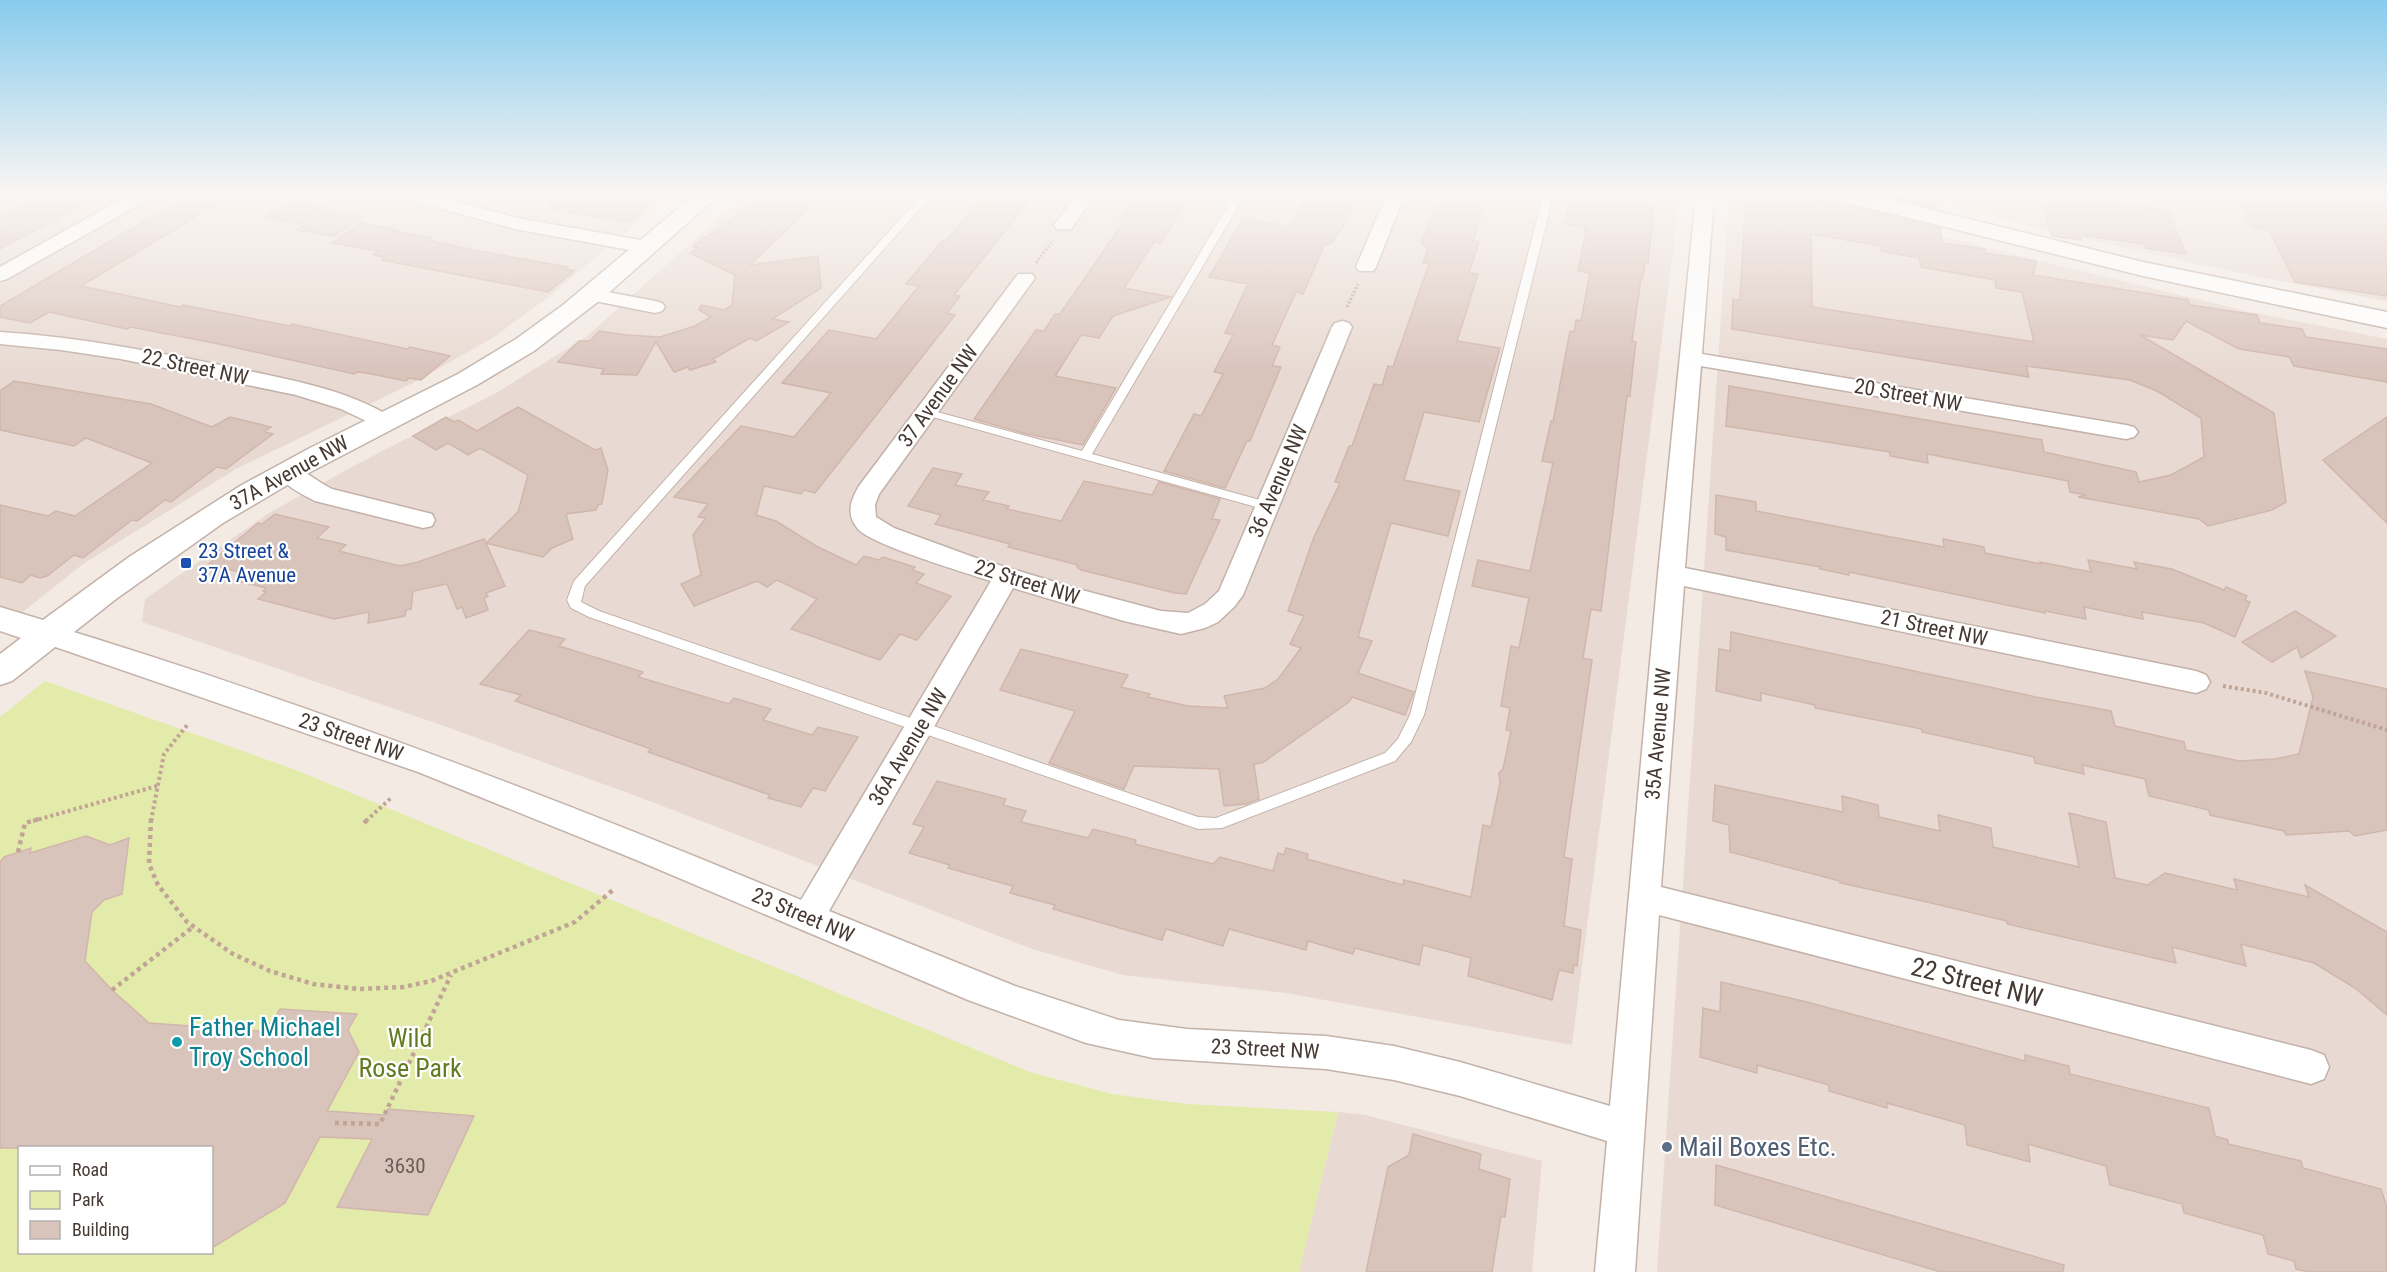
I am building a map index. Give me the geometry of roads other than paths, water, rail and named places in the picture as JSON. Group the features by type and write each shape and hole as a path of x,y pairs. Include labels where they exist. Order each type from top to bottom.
{"street":[{"path":"0,275 35,255"},
{"name":"37A Avenue NW","path":"0,672 134,568 212,517 288,472 495,364 547,331 637,255"},
{"path":"1366,267 1371,255"},
{"name":"35A Avenue NW","path":"1615,1272 1644,897 1700,255"},
{"path":"2087,255 2387,320"},
{"name":"37 Avenue NW","path":"864,518 863,502 868,492 1025,278"},
{"path":"592,295 656,307"},
{"name":"36 Avenue NW","path":"1197,621 1212,613 1230,595 1342,327"},
{"name":"22 Street NW","path":"0,338 101,349 198,367 334,397 358,406 383,422"},
{"name":"20 Street NW","path":"1690,358 2126,432"},
{"path":"288,472 309,488 324,495 423,520"},
{"name":"22 Street NW","path":"864,518 869,526 892,539 1007,576 1160,622 1182,624 1197,621"},
{"name":"21 Street NW","path":"1671,574 2196,681"},
{"name":"36A Avenue NW","path":"808,917 1007,576"},
{"name":"23 Street NW","path":"0,619 408,757 478,783 808,917 929,969 1087,1028 1124,1038 1162,1044 1303,1049 1359,1057 1452,1077 1625,1129"},
{"name":"22 Street NW","path":"1644,897 2311,1067"}],"lane":[{"path":"873,255 579,584 574,600 576,605 594,614 921,725 1198,823 1217,824 1390,757 1401,748 1417,715 1533,255"},
{"path":"1085,456 1204,255"},
{"path":"926,412 1267,506"}],"place":[{"name":"23 Street & 37A Avenue","path":"186,563"},
{"name":"Father Michael Troy School","path":"177,1042"},
{"name":"Mail Boxes Etc.","path":"1667,1147"}],"park label":[{"name":"Wild Rose Park","path":"410,1053"}]}
